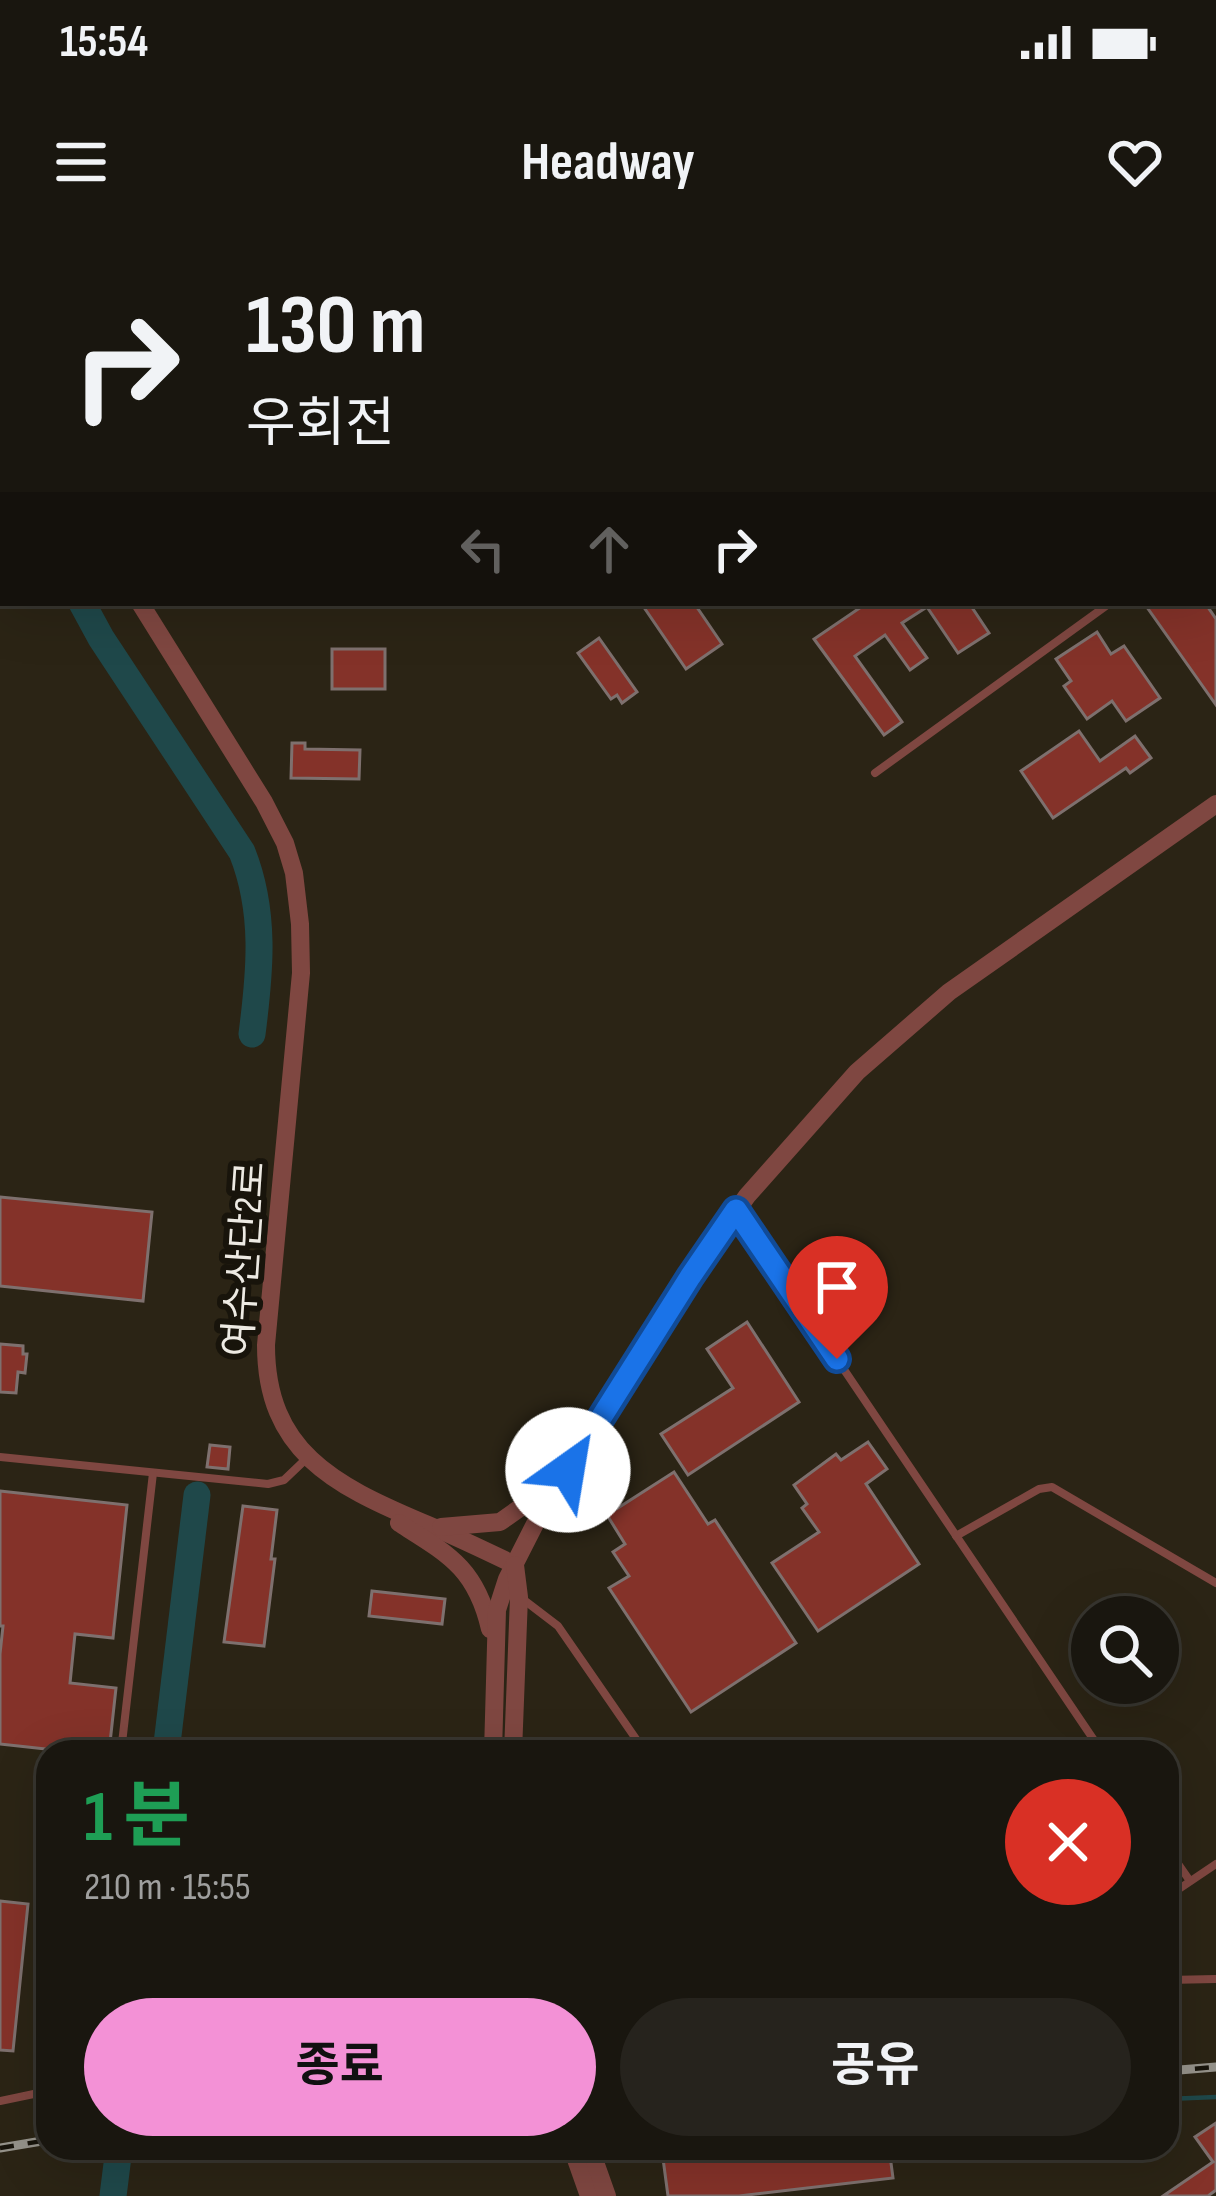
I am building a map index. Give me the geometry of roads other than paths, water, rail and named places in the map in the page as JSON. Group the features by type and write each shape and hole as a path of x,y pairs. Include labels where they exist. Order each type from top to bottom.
{"street":[{"name":"여수산단2로","path":"142,606 264,802 294,873 301,973 266,1363 271,1398 285,1428 308,1458 334,1480 515,1565"},
{"path":"493,1740 494,1648 501,1592 568,1470 736,1210 856,1072 918,1017 1216,804"},
{"path":"433,1527 500,1522 527,1506 568,1470"},
{"path":"377,1504 466,1571 481,1596 494,1648"},
{"path":"513,1740 519,1597 515,1565"},
{"path":"576,2160 589,2196"},
{"path":"594,2160 607,2196"}],"lane":[{"path":"875,773 1106,606"},
{"path":"736,1210 1094,1740"},
{"path":"0,1457 276,1484 308,1458"},
{"path":"123,1740 153,1472"},
{"path":"956,1536 1052,1487 1216,1583"},
{"path":"519,1597 558,1626 637,1740"},
{"path":"1179,1889 1216,1864"},
{"path":"1179,1866 1190,1882"},
{"path":"1179,1980 1216,1979"},
{"path":"0,2101 36,2094"}],"waterway":[{"path":"84,606 242,852 258,920 252,1034"},
{"path":"167,1740 197,1495"},
{"path":"1179,2099 1216,2097"},
{"path":"113,2196 118,2160"}],"railway":[{"path":"1179,2070 1216,2067"},
{"path":"0,2148 36,2142"}]}
